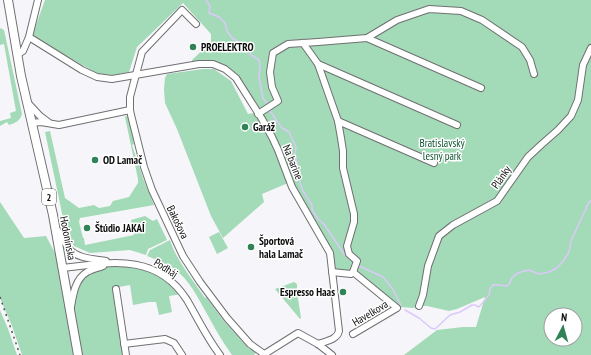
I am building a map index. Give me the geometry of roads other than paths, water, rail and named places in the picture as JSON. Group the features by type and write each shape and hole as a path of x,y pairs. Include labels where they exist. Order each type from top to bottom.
{"main road":[{"name":"Hodonínska","path":"8,0 17,55 55,227 78,355"}],"street":[{"path":"17,55 23,51 29,37 38,0"},
{"path":"258,114 278,101 272,88 270,72 273,53 288,44 367,38 397,20 429,9 461,11 482,20 522,46 530,60 534,74"},
{"name":"Bakošova","path":"196,24 182,10 142,52 130,97 130,110 144,167 156,200 183,256 227,318 250,344 263,355"},
{"name":"Na barine","path":"29,37 82,70 97,77 112,79 199,64 213,64 225,69 236,78 278,150 292,187 330,253 339,334 334,338 318,344"},
{"path":"367,38 481,88"},
{"path":"303,43 318,64 338,121 343,151 343,168 354,214 354,222 347,246 355,267 351,274 332,272"},
{"name":"Plánky","path":"419,306 423,295 428,266 439,236 453,226 497,201 528,158 571,116 578,100 583,65 591,48"},
{"path":"318,64 457,125"},
{"path":"27,102 49,123"},
{"path":"32,123 41,122 59,125 130,110"},
{"path":"338,121 434,163"},
{"path":"55,227 69,249 76,254 82,257 114,263"},
{"path":"71,312 74,291 81,278 88,272 114,263"},
{"name":"Podháj","path":"63,268 114,263 132,264 145,267 160,274 170,280 182,294 220,355"},
{"name":"Havelkova","path":"353,334 397,308 355,267"},
{"path":"116,289 126,355"},
{"path":"263,355 298,333 318,344 332,355"},
{"path":"124,344 165,339 174,343 182,355"}],"waterway":[{"path":"206,0 210,6 209,13 219,17 225,23 227,31 232,38 259,60 259,77 263,98 269,106"},
{"path":"270,111 282,128 289,132 296,147 295,155 300,183 312,205 312,209 344,254 354,263"},
{"path":"405,310 419,318 431,328 435,329 450,315 460,312 472,305 479,307 489,295 490,289 493,285 507,286 511,279 516,274 521,272 529,270 539,274 549,272 557,268 569,252 571,241 589,202 591,201"},
{"path":"357,265 383,277 392,288 401,305"}],"railway":[{"path":"0,297 20,355"}],"place":[{"name":"PROELEKTRO","path":"193,47"},
{"name":"Garáž","path":"245,127"},
{"name":"OD Lamač","path":"95,160"},
{"name":"Štúdio JAKAÍ","path":"87,228"},
{"name":"Športová hala Lamač","path":"251,247"},
{"name":"Espresso Haas","path":"343,292"}],"park label":[{"name":"Bratislavský lesný park","path":"442,149"}]}
